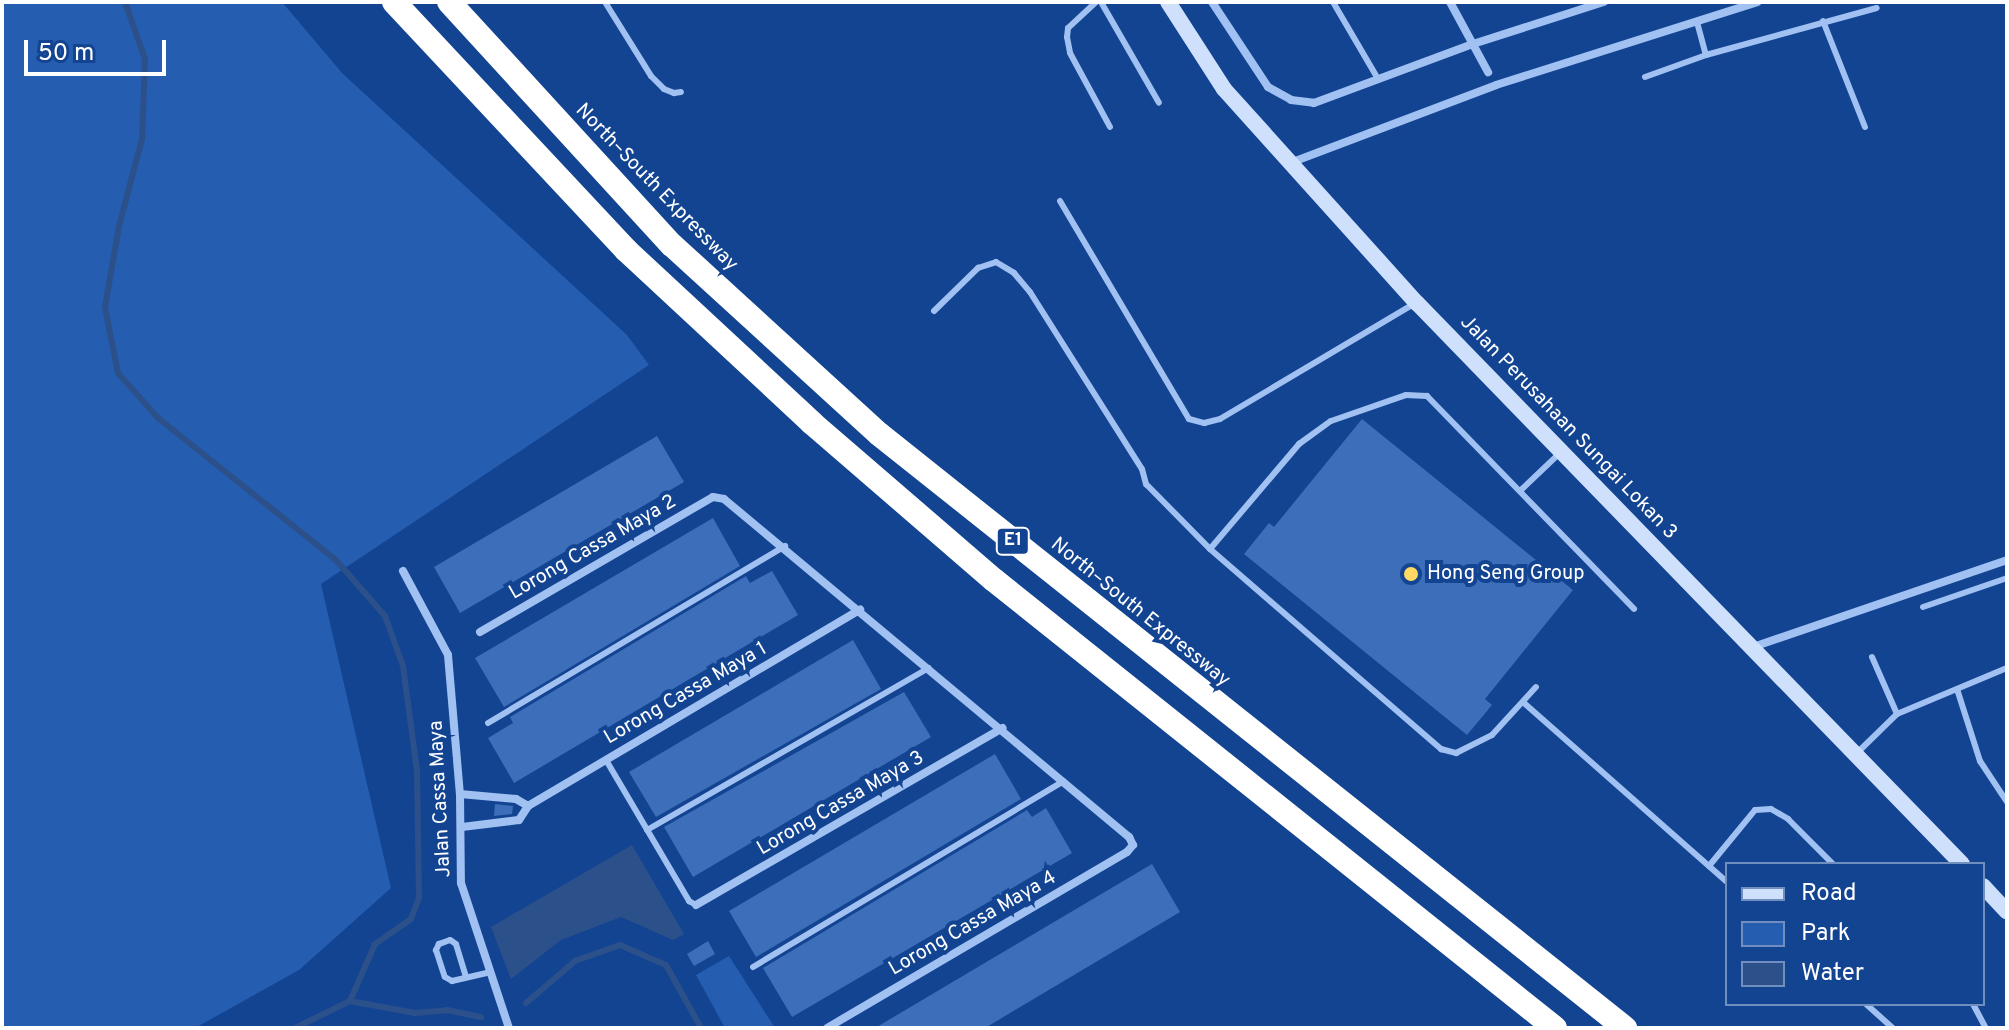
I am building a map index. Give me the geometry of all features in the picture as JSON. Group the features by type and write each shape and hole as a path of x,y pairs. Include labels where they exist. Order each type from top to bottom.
{"highway":[{"name":"E1","path":"394,2 626,250 812,423 994,580 1555,1028"},
{"name":"North–South Expressway","path":"449,2 672,245 879,434 1625,1028"}],"main road":[{"name":"Jalan Perusahaan Sungai Lokan 3","path":"1168,2 1224,89 1417,303 1960,862"},
{"path":"1985,888 2007,912"}],"street":[{"path":"1212,2 1268,87 1291,100 1314,103 1473,44 1604,2"},
{"path":"1450,2 1488,72"},
{"path":"1290,163 1496,85 1757,2"},
{"name":"Lorong Cassa Maya 2","path":"480,632 713,497 724,499 785,546"},
{"path":"785,546 1064,781"},
{"path":"1752,647 2007,560"},
{"name":"Jalan Cassa Maya","path":"403,571 448,655 462,827 461,883 509,1028"},
{"name":"Lorong Cassa Maya 1","path":"462,827 519,820 528,806 860,610"},
{"name":"Lorong Cassa Maya 3","path":"696,905 1002,728"},
{"name":"Lorong Cassa Maya 4","path":"827,1028 1127,852 1133,845 1129,837 1064,781"},
{"path":"460,794 516,799 528,806"}],"lane":[{"path":"605,2 651,76 664,89 681,92"},
{"path":"1110,127 1070,53 1067,37 1068,28 1098,2 1159,103"},
{"path":"1333,2 1378,79"},
{"path":"1645,77 1706,55 1877,8"},
{"path":"1823,21 1865,127"},
{"path":"1697,22 1706,55"},
{"path":"1488,72 1496,85"},
{"path":"1060,201 1189,419 1204,423 1220,419 1417,303"},
{"path":"934,311 978,268 996,262 1014,273 1030,292 1129,448 1146,484 1210,549 1441,749 1456,753 1492,735 1536,687"},
{"path":"1210,549 1299,444 1331,421 1406,395 1427,396 1634,609"},
{"path":"1520,491 1563,450"},
{"path":"488,723 785,546"},
{"path":"1923,607 2007,578"},
{"path":"1872,657 1897,714"},
{"path":"647,830 929,668"},
{"path":"1857,753 1897,714 2007,668"},
{"path":"1957,689 1980,761 2007,802"},
{"path":"1524,703 1725,880"},
{"path":"606,760 689,901 696,905"},
{"path":"753,967 1064,781"},
{"path":"1709,866 1755,810 1771,809 1788,819 1831,862"},
{"path":"466,977 456,944 450,940 439,944 436,950 445,977 452,981 491,972"},
{"path":"1868,1006 1893,1028"},
{"path":"1974,1006 1986,1028"}],"green space":[{"path":"2,2 282,2 342,73 627,335 649,365 321,584 391,888 299,970 195,1028 2,1028"},
{"path":"729,956 775,1028 725,1028 696,975"}],"water":[{"path":"632,845 684,934 673,940 621,917 561,940 511,979 491,927"}],"building":[{"name":"Hong Seng Group","path":"1362,419 1573,590 1485,699 1492,705 1467,735 1244,554 1269,523 1274,527"},
{"path":"657,436 684,482 460,613 434,567"},
{"path":"713,518 740,566 504,707 475,658"},
{"path":"772,571 798,615 514,783 488,738 513,723 510,717 746,576 750,583"},
{"path":"853,640 881,689 656,817 629,772"},
{"path":"904,692 931,737 693,877 664,827"},
{"path":"995,754 1021,799 756,957 729,911"},
{"path":"495,804 513,806 512,814 494,816"},
{"path":"1046,808 1072,853 792,1017 763,968 1027,810 1032,817"},
{"path":"1152,864 1180,912 985,1028 875,1028"},
{"path":"708,941 715,954 694,966 687,954"}],"waterway":[{"path":"125,2 145,59 142,139 119,226 105,307 118,373 158,418 336,560 385,616 403,666 417,771 419,898 411,919 375,944 350,1001 295,1028"},
{"path":"526,1003 575,961 620,945 666,965 701,1028"},
{"path":"350,1001 415,1013 447,1010 481,1017"}],"place":[{"name":"Hong Seng Group","path":"1411,574"}]}
